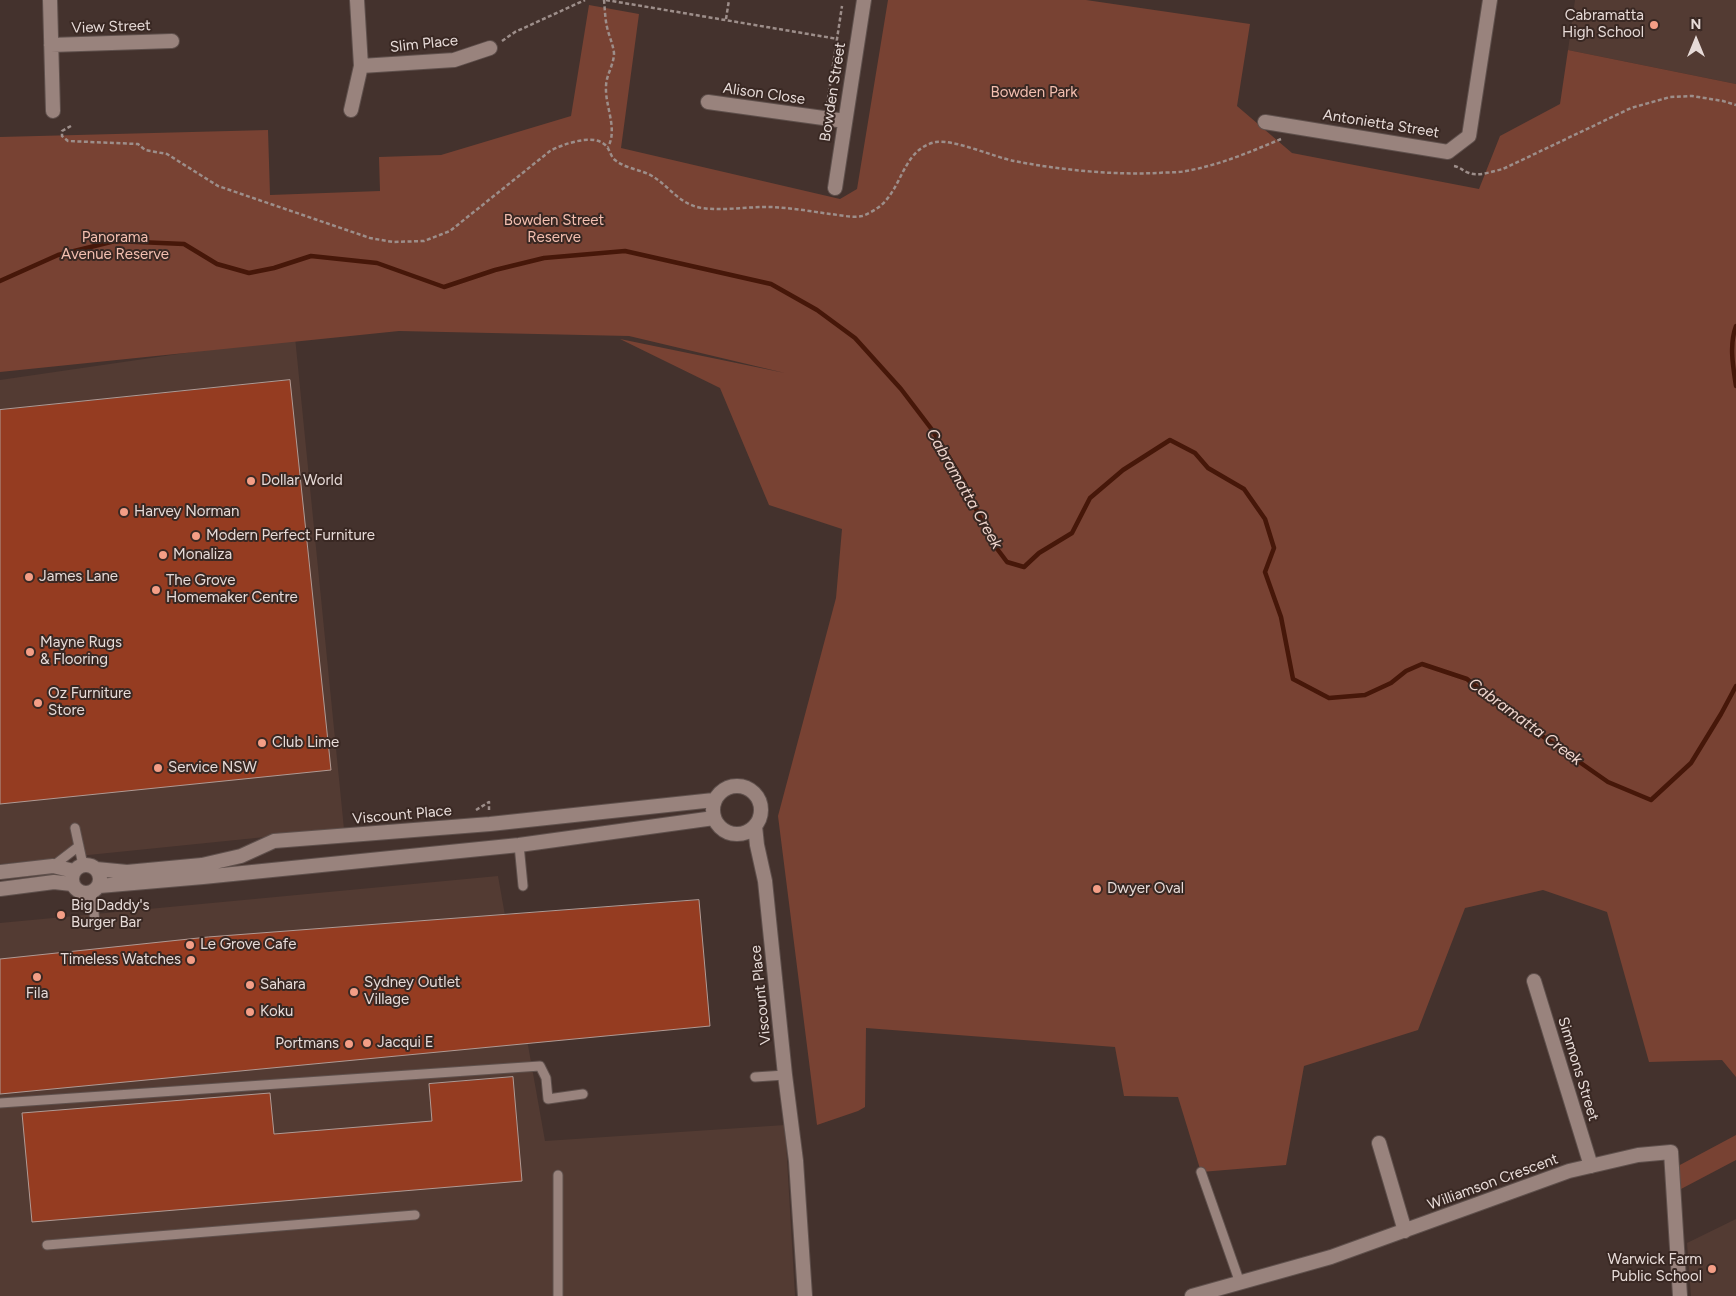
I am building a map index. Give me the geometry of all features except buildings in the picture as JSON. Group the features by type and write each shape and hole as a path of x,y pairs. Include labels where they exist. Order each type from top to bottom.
{"street":[{"path":"50,0 53,111"},
{"path":"351,110 360,66 357,0"},
{"name":"Bowden Street","path":"835,188 864,0"},
{"name":"Antonietta Street","path":"1265,122 1448,152 1469,136 1490,0"},
{"name":"View Street","path":"51,45 172,41"},
{"name":"Slim Place","path":"360,66 454,60 490,48"},
{"name":"Alison Close","path":"708,102 845,121"},
{"path":"742,786 750,789 760,802 760,819 749,831 741,834 725,831 718,826 714,818 714,800 726,788 742,786"},
{"name":"Viscount Place","path":"0,872 53,866 81,872 127,872 202,865 241,856 274,841 490,824 714,800"},
{"path":"95,889 100,877 81,872 78,892 82,893 95,889 203,877 519,845 714,818"},
{"name":"Viscount Place","path":"755,826 765,881 796,1161 805,1296"},
{"name":"Viscount Place","path":"0,889 54,882 81,872"},
{"name":"Simmons Street","path":"1534,981 1591,1166"},
{"path":"1379,1142 1406,1230"},
{"name":"Williamson Crescent","path":"1192,1296 1331,1257 1569,1171 1638,1155 1671,1152 1680,1296"}],"lane":[{"path":"75,828 79,846 81,872"},
{"path":"519,845 523,886"},
{"path":"53,866 79,846"},
{"path":"95,889 95,923"},
{"path":"0,1103 540,1066 546,1078 548,1098 583,1094"},
{"path":"755,1077 785,1075"},
{"path":"1201,1172 1240,1283"},
{"path":"558,1175 558,1296"},
{"path":"47,1245 415,1215"}],"path":[{"path":"490,48 515,32 585,0"},
{"path":"608,147 612,140 612,130 606,97 606,84 613,63 614,52 608,30 605,0 838,39"},
{"path":"726,19 729,0"},
{"path":"825,119 842,6"},
{"path":"1450,165 1459,166 1469,173 1480,174 1503,169 1631,108 1670,97 1692,96 1736,105"},
{"path":"71,126 62,131 62,136 68,141 138,144 144,150 167,154 218,186 370,238 394,242 424,241 450,231 520,173 550,151 563,144 583,140 602,142 608,147 613,158 626,167 651,176 684,202 700,208 732,210 764,207 862,216 878,208 888,197 912,155 925,145 938,142 956,144 1000,158 1046,167 1107,173 1143,174 1185,172 1229,161 1286,137"}],"shaded area":[{"name":"Cabramatta High School","path":"1575,0 1736,0 1736,84 1568,50"},
{"name":"The Grove Homemaker Centre","path":"295,337 344,829 0,864 0,380"},
{"path":"498,876 545,1141 785,1125 795,1296 0,1296 0,923"},
{"name":"Warwick Farm Public School","path":"1736,1219 1736,1296 1691,1296 1687,1243"}],"green space":[{"path":"888,0 1086,0 1250,24 1237,106 1292,153 1479,189 1500,136 1560,104 1568,50 1736,84 1736,1077 1722,1060 1649,1062 1607,912 1543,890 1465,908 1418,1030 1304,1066 1286,1165 1201,1172 1178,1097 1124,1096 1115,1047 866,1028 865,1107 817,1125 778,816 836,598 842,529 769,505 720,388 620,339 785,373 629,336 399,331 0,372 0,137 268,130 270,195 380,191 379,157 441,155 571,116 589,5 639,14 621,148 840,199 857,189"},
{"path":"1736,1135 1736,1160 1681,1189 1678,1166"}],"waterway":[{"name":"Cabramatta Creek","path":"0,281 58,255 115,241 184,244 217,264 249,273 274,268 311,256 377,263 444,287 495,270 544,258 625,251 771,284 817,310 855,338 901,389 933,431 964,482 989,538 1007,562 1024,567 1039,553 1072,533 1090,498 1123,470 1170,440 1195,453 1208,468 1244,489 1265,519 1274,548 1265,572 1281,617 1293,679 1329,698 1365,695 1391,683 1406,671 1422,664 1467,679 1492,701 1608,782 1651,800 1691,763 1736,686"},
{"name":"Cabramatta Creek","path":"1736,326 1732,348 1736,386"}],"place":[{"name":"Cabramatta High School","path":"1654,25"},
{"name":"Dollar World","path":"251,481"},
{"name":"Harvey Norman","path":"124,512"},
{"name":"Modern Perfect Furniture","path":"196,536"},
{"name":"Monaliza","path":"163,555"},
{"name":"James Lane","path":"29,577"},
{"name":"The Grove Homemaker Centre","path":"156,590"},
{"name":"Mayne Rugs & Flooring","path":"30,652"},
{"name":"Oz Furniture Store","path":"38,703"},
{"name":"Club Lime","path":"262,743"},
{"name":"Service NSW","path":"158,768"},
{"name":"Dwyer Oval","path":"1097,889"},
{"name":"Big Daddy's Burger Bar","path":"61,915"},
{"name":"Le Grove Cafe","path":"190,945"},
{"name":"Timeless Watches","path":"191,960"},
{"name":"Fila","path":"37,977"},
{"name":"Sahara","path":"250,985"},
{"name":"Sydney Outlet Village","path":"354,992"},
{"name":"Koku","path":"250,1012"},
{"name":"Jacqui E","path":"367,1043"},
{"name":"Portmans","path":"349,1044"},
{"name":"Warwick Farm Public School","path":"1712,1269"}],"park label":[{"name":"Bowden Park","path":"1034,93"},
{"name":"Bowden Street Reserve","path":"554,230"},
{"name":"Panorama Avenue Reserve","path":"115,246"}]}
